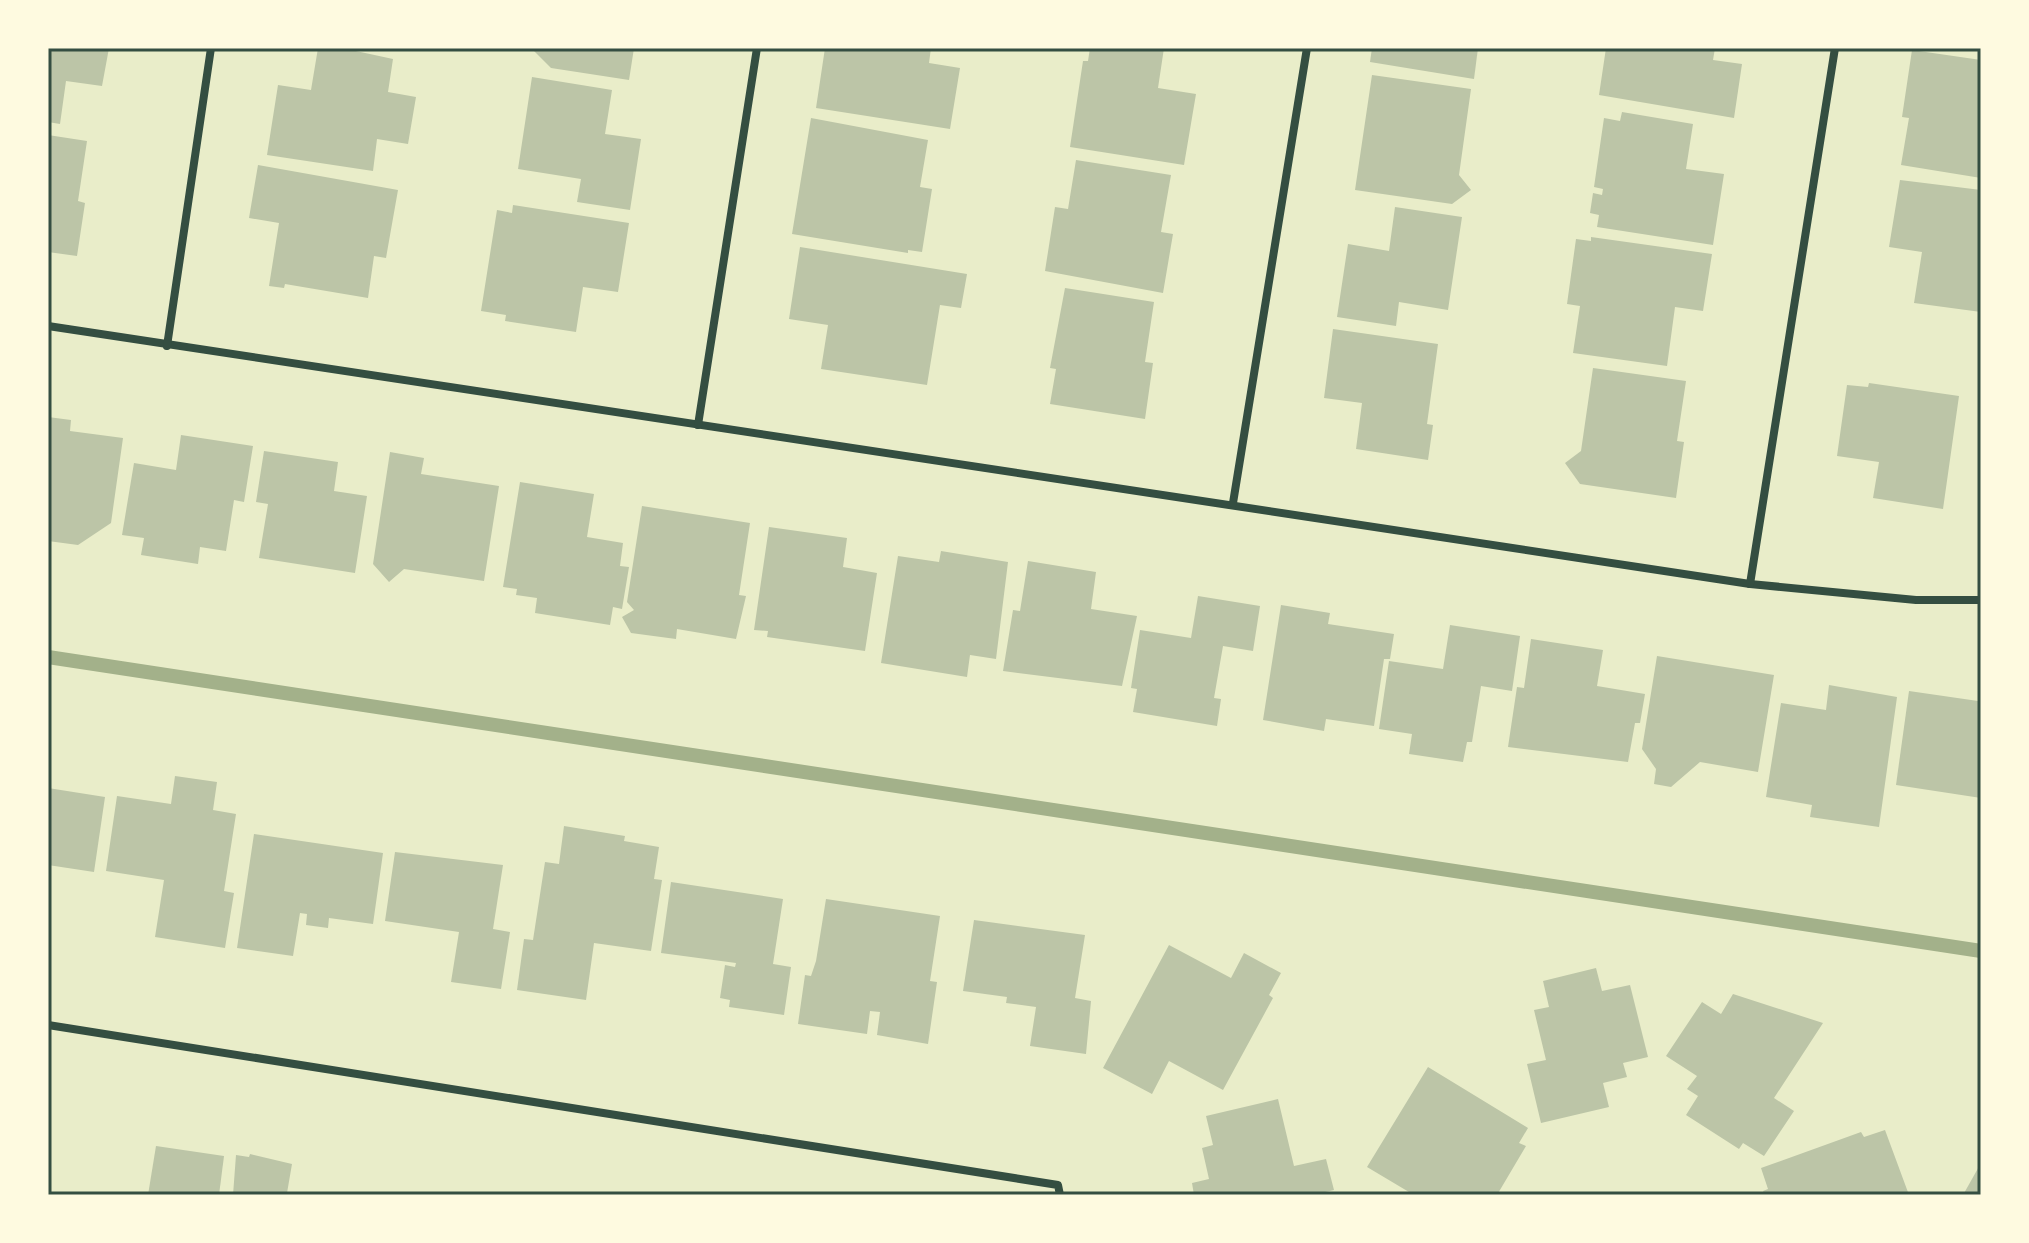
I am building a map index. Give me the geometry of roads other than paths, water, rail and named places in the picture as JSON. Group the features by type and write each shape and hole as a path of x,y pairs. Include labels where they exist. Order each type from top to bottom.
{"street":[{"path":"167,346 211,48"},
{"path":"698,425 757,48"},
{"path":"1233,503 1307,48"},
{"path":"1750,584 1835,48"},
{"path":"48,326 1233,503 1750,584 1916,600 1981,600"},
{"path":"48,1025 1059,1190"}],"waterway":[{"path":"48,657 1981,951"}]}
